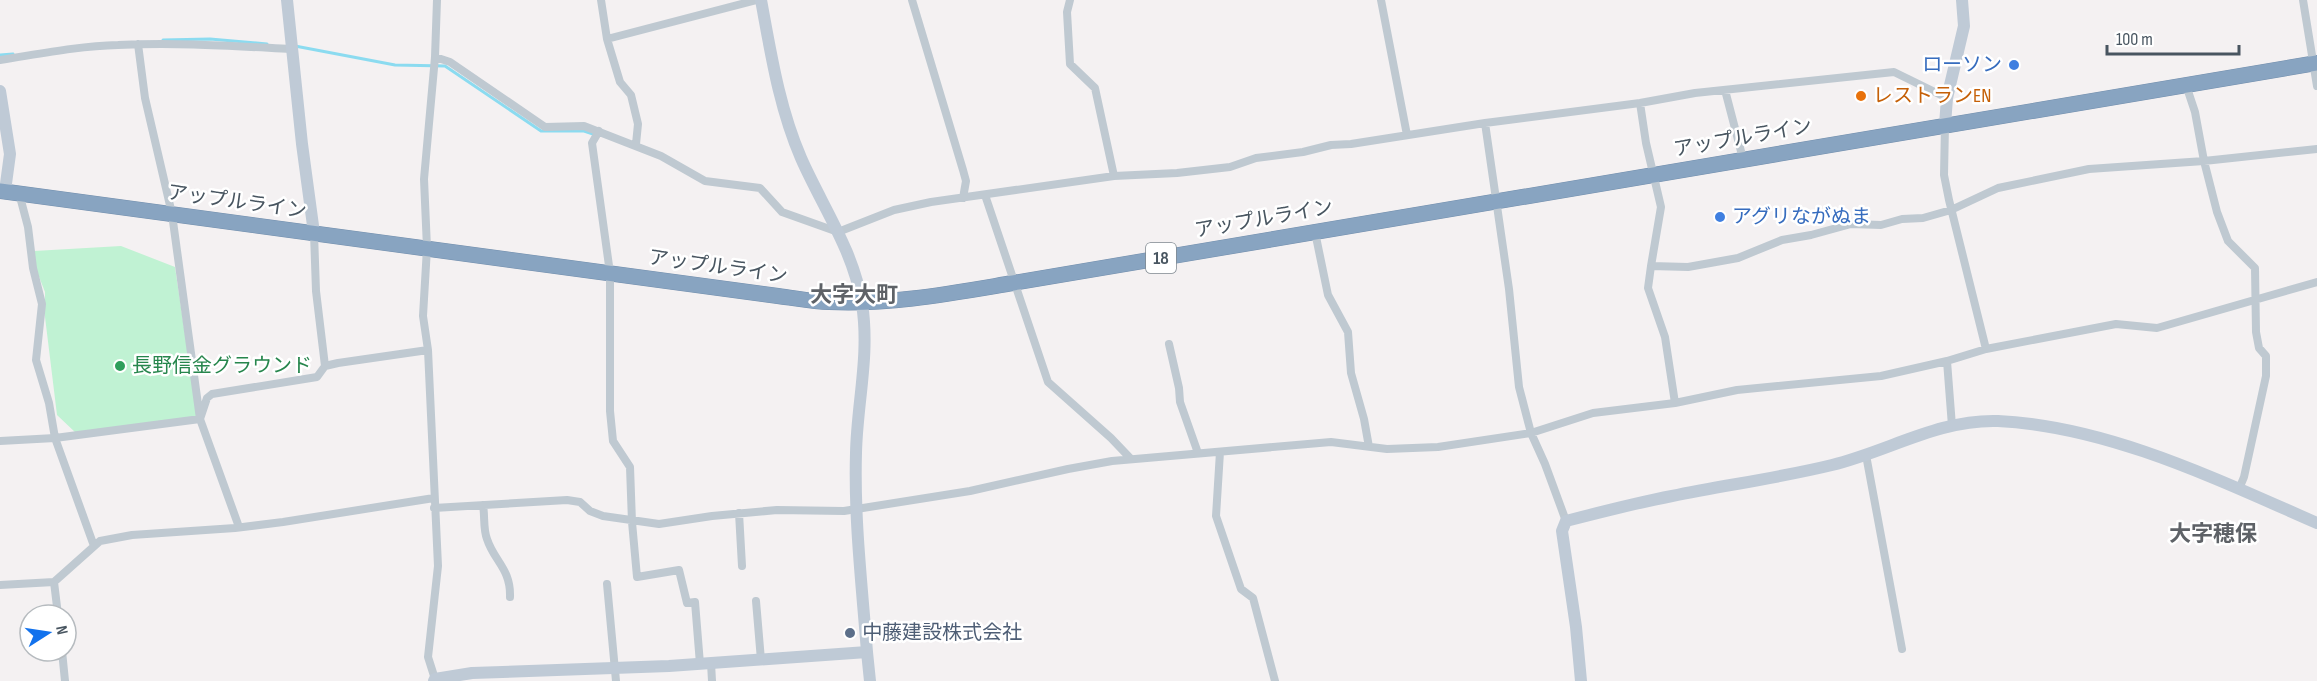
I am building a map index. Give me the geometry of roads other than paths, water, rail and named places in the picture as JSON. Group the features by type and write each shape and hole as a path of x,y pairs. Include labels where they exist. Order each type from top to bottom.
{"highway":[{"name":"アップルライン","path":"8,192 827,302 862,302 935,296 2315,63"}],"street":[{"path":"200,419 207,398 212,394 317,377 325,366 316,291 314,233 287,0"},
{"path":"437,0 435,57 424,179 427,248 423,316 428,350 438,566 428,657 434,680 472,674 615,675 705,664 867,652"},
{"path":"601,0 607,39 621,82 631,95 638,124 636,144"},
{"path":"607,39 759,0 779,97 801,157 838,232 855,273 862,302 865,357 864,381 857,425 856,509 870,681"},
{"path":"912,0 966,181 963,198"},
{"path":"1070,0 1067,12 1070,64 1095,88 1114,176"},
{"path":"1381,0 1407,135"},
{"path":"1962,0 1964,26 1947,98 1944,175 1986,349"},
{"path":"2303,0 2317,86"},
{"path":"0,60 57,51 138,44 200,44 291,49"},
{"path":"138,44 145,98 172,214 200,419 239,527"},
{"path":"435,57 450,62 545,127 584,126 636,144 705,181 760,188 782,212 838,232 894,210 963,198 1114,176 1178,173 1230,167 1256,158 1303,152 1331,145 1640,103 1695,93 1894,72 1947,98"},
{"path":"2186,85 2195,112 2217,212 2228,241 2255,268 2256,332 2259,348 2266,356 2266,376 2244,477 2239,489"},
{"path":"1725,90 1743,159"},
{"path":"0,92 10,154 8,192 28,227 33,268 42,304 36,360 49,403 55,438 94,546"},
{"path":"1640,103 1661,207 1648,288 1665,338 1675,403"},
{"path":"1485,123 1497,202 1519,387 1531,433 1566,521 1562,531 1576,627 1581,681"},
{"path":"599,131 592,143 610,273 610,411 614,441 630,467 637,577 679,570 687,603 695,602 705,664 712,681"},
{"path":"1651,266 1688,267 1738,258 1782,240 1851,224 1881,225 1902,219 1923,218 1951,210 1998,188 2089,169 2204,161 2317,149"},
{"path":"985,195 1048,382 1112,438 1131,459"},
{"path":"1315,232 1329,295 1348,332 1350,373 1364,419 1369,447"},
{"path":"434,508 567,500 580,502 590,511 603,516 632,522 659,524 777,510 844,512 970,491 1068,469 1131,459 1330,442 1387,449 1438,447 1531,433 1593,413 1675,403 1737,390 1881,376 1947,361 1986,349 2116,324 2157,328 2317,282"},
{"path":"1169,344 1179,387 1180,402 1198,453"},
{"path":"325,366 428,350"},
{"path":"1947,361 1952,426"},
{"path":"0,441 55,438 200,419"},
{"path":"1566,521 1654,499 1834,465 1936,428 1998,421 2050,427 2094,436 2239,489 2317,523"},
{"path":"1220,452 1216,516 1241,589 1253,598 1275,681"},
{"path":"1866,455 1902,649"},
{"path":"0,585 54,582 100,541 132,535 239,527 354,512 434,498"},
{"path":"483,505 487,539 507,576 510,597"},
{"path":"739,513 742,566"},
{"path":"54,582 57,603"},
{"path":"607,584 615,675"},
{"path":"756,601 761,660"},
{"path":"63,663 65,681"}],"waterway":[{"path":"163,40 210,39 267,44"},
{"path":"295,46 395,65 445,66 541,131 584,131 596,135"},
{"path":"0,55 13,54"}],"place":[{"name":"ローソン","path":"2014,65"},
{"name":"レストランEN","path":"1861,96"},
{"name":"アグリながぬま","path":"1720,217"},
{"name":"長野信金グラウンド","path":"120,366"},
{"name":"中藤建設株式会社","path":"850,633"}],"district":[{"name":"大字大町","path":"854,295"},
{"name":"大字穂保","path":"2213,534"}]}
